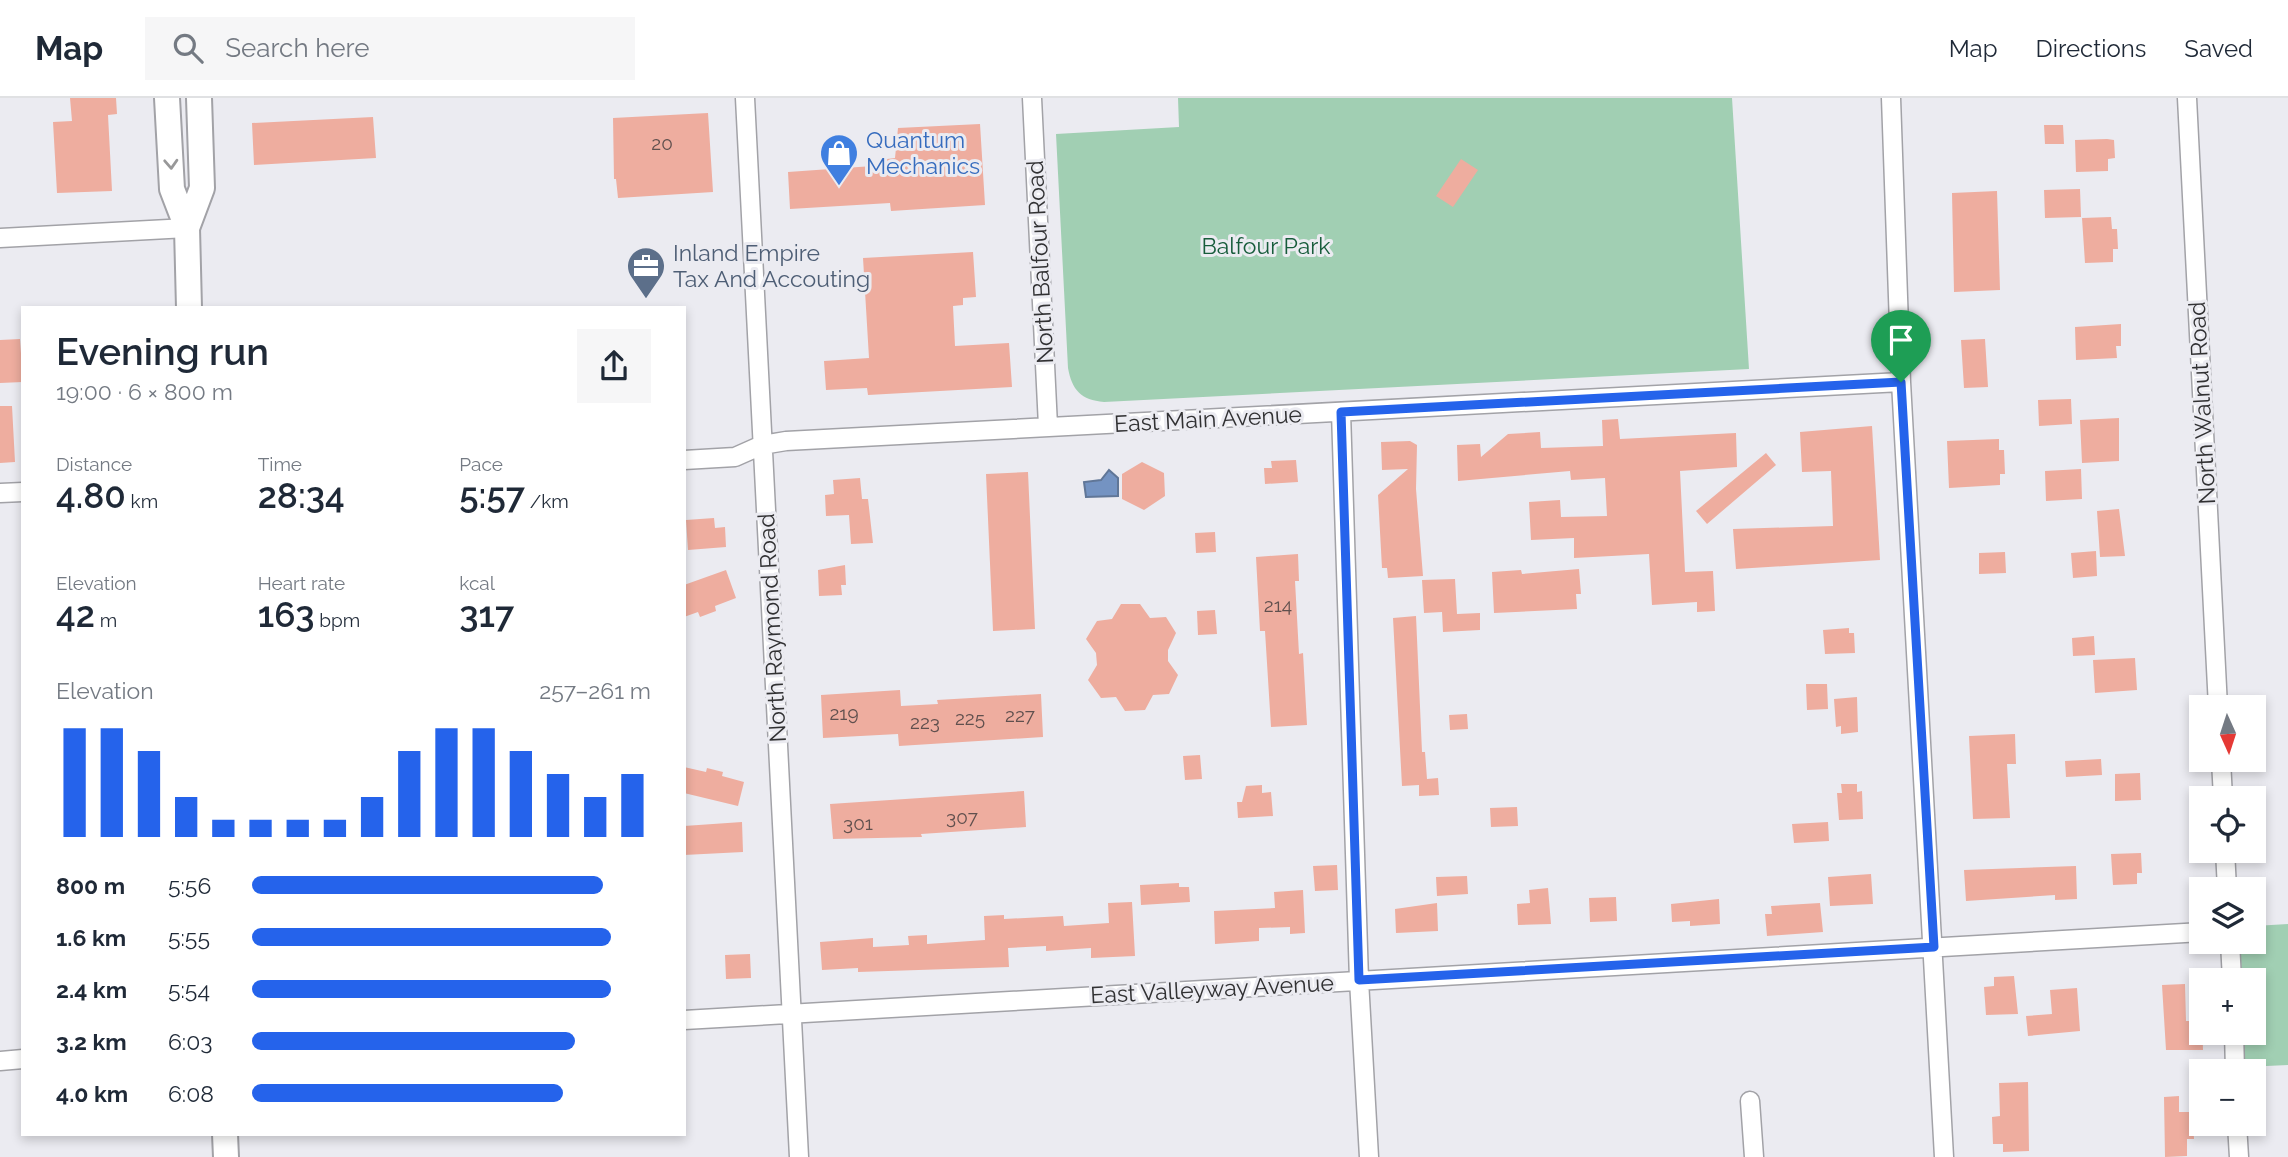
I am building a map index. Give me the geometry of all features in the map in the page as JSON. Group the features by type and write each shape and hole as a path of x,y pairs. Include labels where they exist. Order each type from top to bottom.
{"main road":[{"path":"167,98 172,189 187,228 189,306"},
{"path":"187,228 202,188 199,98"},
{"path":"225,1136 226,1157"}],"street":[{"name":"North Raymond Road","path":"745,98 799,1157"},
{"name":"North Balfour Road","path":"1032,98 1048,426"},
{"path":"1891,98 1901,382 1944,1157"},
{"name":"North Walnut Road","path":"2187,98 2217,695"},
{"path":"0,238 187,228"},
{"name":"East Main Avenue","path":"686,460 735,457 762,445 1048,426 1901,382"},
{"path":"1341,412 1359,980 1369,1157"},
{"path":"0,493 21,492"},
{"name":"East Valleyway Avenue","path":"686,1020 2189,933"},
{"path":"0,1061 21,1059"},
{"path":"1750,1101 1754,1157"},
{"path":"2238,1136 2239,1157"}],"green space":[{"name":"Balfour Park","path":"1178,98 1732,98 1749,369 1104,402 1089,399 1075,388 1068,368 1056,134 1179,127"},
{"path":"2288,924 2288,1065 2266,1066 2266,1059 2245,1059 2244,1045 2266,1045 2266,968 2241,968 2241,954 2266,954 2266,925"}],"water":[{"path":"1109,470 1118,478 1118,496 1086,497 1084,482 1101,480"}],"building":[{"path":"70,98 116,98 117,114 108,115 112,191 57,193 53,122 72,121"},
{"path":"708,113 713,192 618,198 614,179 613,118"},
{"path":"373,117 376,158 254,165 252,123"},
{"path":"980,124 985,205 891,211 890,203 790,209 788,172 887,165 887,159 895,158 898,128"},
{"path":"2044,125 2063,125 2064,144 2045,144"},
{"path":"2075,140 2114,140 2115,158 2108,159 2108,171 2076,172"},
{"path":"1461,159 1478,170 1453,207 1436,196"},
{"path":"2080,189 2081,217 2045,218 2044,190"},
{"path":"1997,191 2000,290 1954,292 1952,193"},
{"path":"2111,217 2112,229 2117,229 2118,249 2113,249 2113,262 2085,263 2082,218"},
{"path":"973,252 976,297 963,298 963,305 953,306 955,346 1009,343 1012,387 868,395 867,388 826,390 824,361 869,358 863,258"},
{"path":"2121,324 2121,346 2116,346 2117,358 2076,360 2075,327"},
{"path":"20,339 21,382 0,383 0,340"},
{"path":"1985,339 1988,387 1964,388 1961,340"},
{"path":"2071,399 2072,424 2039,426 2038,400"},
{"path":"0,406 12,406 15,462 0,463"},
{"path":"2119,418 2119,461 2082,463 2080,420"},
{"path":"1618,419 1620,439 1736,433 1737,467 1680,471 1685,572 1713,571 1715,611 1697,612 1697,602 1652,605 1649,554 1574,558 1574,538 1531,540 1529,502 1560,500 1561,517 1607,516 1605,478 1571,480 1570,471 1458,481 1457,445 1480,444 1481,457 1508,434 1540,432 1541,448 1603,446 1602,420"},
{"path":"1872,426 1880,560 1736,569 1733,529 1833,526 1831,471 1802,472 1800,432"},
{"path":"1999,439 1999,450 2004,450 2005,474 2000,474 2000,485 1949,488 1947,441"},
{"path":"1410,441 1417,445 1416,489 1423,576 1388,578 1387,568 1382,568 1378,495 1408,469 1382,470 1381,442"},
{"path":"1766,453 1776,465 1707,524 1696,511"},
{"path":"1296,460 1298,482 1265,484 1264,468 1272,468 1271,461"},
{"path":"1142,462 1164,473 1165,496 1144,510 1122,499 1122,474"},
{"path":"2081,469 2082,499 2046,501 2045,471"},
{"path":"1028,472 1035,629 993,631 986,474"},
{"path":"860,478 862,499 868,499 873,543 851,544 849,515 826,516 825,495 834,494 833,480"},
{"path":"2119,509 2125,556 2100,557 2097,511"},
{"path":"714,518 715,528 725,527 726,547 688,550 686,520"},
{"path":"1215,532 1216,552 1196,553 1195,533"},
{"path":"2096,551 2097,576 2073,578 2071,553"},
{"path":"2005,552 2006,573 1979,574 1979,553"},
{"path":"1298,554 1299,581 1295,581 1307,725 1271,727 1265,631 1260,631 1256,557"},
{"path":"845,565 846,585 841,585 842,595 819,596 818,570"},
{"path":"1579,569 1581,594 1576,594 1577,609 1494,613 1492,572 1521,570 1522,574"},
{"path":"726,570 736,598 715,606 716,611 700,617 698,612 686,616 686,584"},
{"path":"1455,579 1457,614 1480,613 1480,630 1443,632 1442,612 1424,613 1422,580"},
{"path":"1121,604 1140,604 1150,618 1166,617 1176,633 1168,650 1168,661 1178,675 1169,694 1153,695 1145,710 1125,711 1116,697 1101,698 1088,680 1097,665 1096,653 1086,639 1097,621 1112,619"},
{"path":"1215,610 1217,634 1198,635 1197,611"},
{"path":"1416,616 1422,752 1425,752 1427,779 1438,778 1439,795 1419,796 1419,785 1402,786 1393,618"},
{"path":"1849,628 1849,633 1854,633 1855,653 1825,654 1823,630"},
{"path":"2094,636 2095,655 2073,656 2072,638"},
{"path":"2135,658 2137,690 2095,693 2093,660"},
{"path":"1806,684 1827,684 1828,709 1807,710"},
{"path":"900,690 901,706 938,704 937,700 1041,694 1043,737 899,746 898,734 823,738 821,695"},
{"path":"1857,697 1858,732 1841,734 1841,726 1836,727 1834,699"},
{"path":"1467,714 1468,729 1450,730 1449,715"},
{"path":"2015,734 2016,764 2007,764 2010,818 1973,819 1969,736"},
{"path":"1200,755 1202,779 1185,780 1183,756"},
{"path":"2101,759 2102,775 2066,777 2065,761"},
{"path":"686,767 723,772 722,776 744,782 738,806 686,793"},
{"path":"2140,773 2141,800 2115,801 2115,774"},
{"path":"1841,784 1857,784 1857,792 1862,791 1863,819 1839,820 1837,793 1842,793"},
{"path":"1262,785 1262,793 1271,792 1273,816 1238,818 1237,802 1242,802 1246,786"},
{"path":"1024,791 1026,827 921,834 922,837 833,839 830,804"},
{"path":"1517,807 1518,826 1491,827 1490,808"},
{"path":"742,822 743,852 686,855 686,826"},
{"path":"1828,822 1829,841 1794,843 1792,824"},
{"path":"2141,853 2142,873 2137,873 2137,884 2113,885 2111,854"},
{"path":"1337,865 1338,890 1315,891 1313,866"},
{"path":"2076,866 2077,899 2055,900 2055,895 1966,901 1964,870"},
{"path":"1871,874 1873,904 1830,906 1828,877"},
{"path":"1467,876 1468,894 1437,896 1436,877"},
{"path":"1179,883 1179,887 1189,887 1190,902 1141,905 1140,885"},
{"path":"1548,888 1551,924 1518,925 1517,904 1530,903 1529,890"},
{"path":"1303,890 1305,933 1290,934 1290,927 1259,928 1259,941 1215,944 1214,911 1275,908 1274,892"},
{"path":"1616,897 1617,921 1590,922 1589,898"},
{"path":"1719,899 1720,924 1690,926 1690,921 1672,922 1671,904"},
{"path":"1132,902 1135,956 1091,958 1091,948 1046,951 1046,946 1008,948 1009,967 858,972 858,968 822,970 820,942 873,938 873,947 909,945 908,936 927,935 927,944 985,940 984,916 1004,915 1004,919 1063,916 1064,926 1109,923 1108,903"},
{"path":"1437,903 1438,931 1396,933 1395,909"},
{"path":"1820,903 1823,932 1767,936 1765,914 1772,914 1771,906"},
{"path":"750,954 751,978 726,979 725,955"},
{"path":"2014,976 2018,1014 1986,1015 1984,987 1994,986 1994,977"},
{"path":"2185,984 2189,1045 2203,1045 2203,1050 2166,1050 2162,985"},
{"path":"2077,988 2080,1031 2028,1036 2026,1016 2052,1014 2050,990"},
{"path":"2028,1082 2029,1151 2003,1152 2003,1144 1993,1144 1992,1117 2000,1116 1999,1083"},
{"path":"2179,1096 2179,1112 2189,1112 2189,1136 2194,1136 2194,1139 2187,1139 2187,1156 2165,1157 2164,1097"}],"place":[{"name":"Quantum Mechanics","path":"839,187"},
{"name":"Inland Empire Tax And Accouting","path":"646,300"}],"route":[{"path":"1901,382 1934,947 1359,980 1341,412 1901,382"}]}
